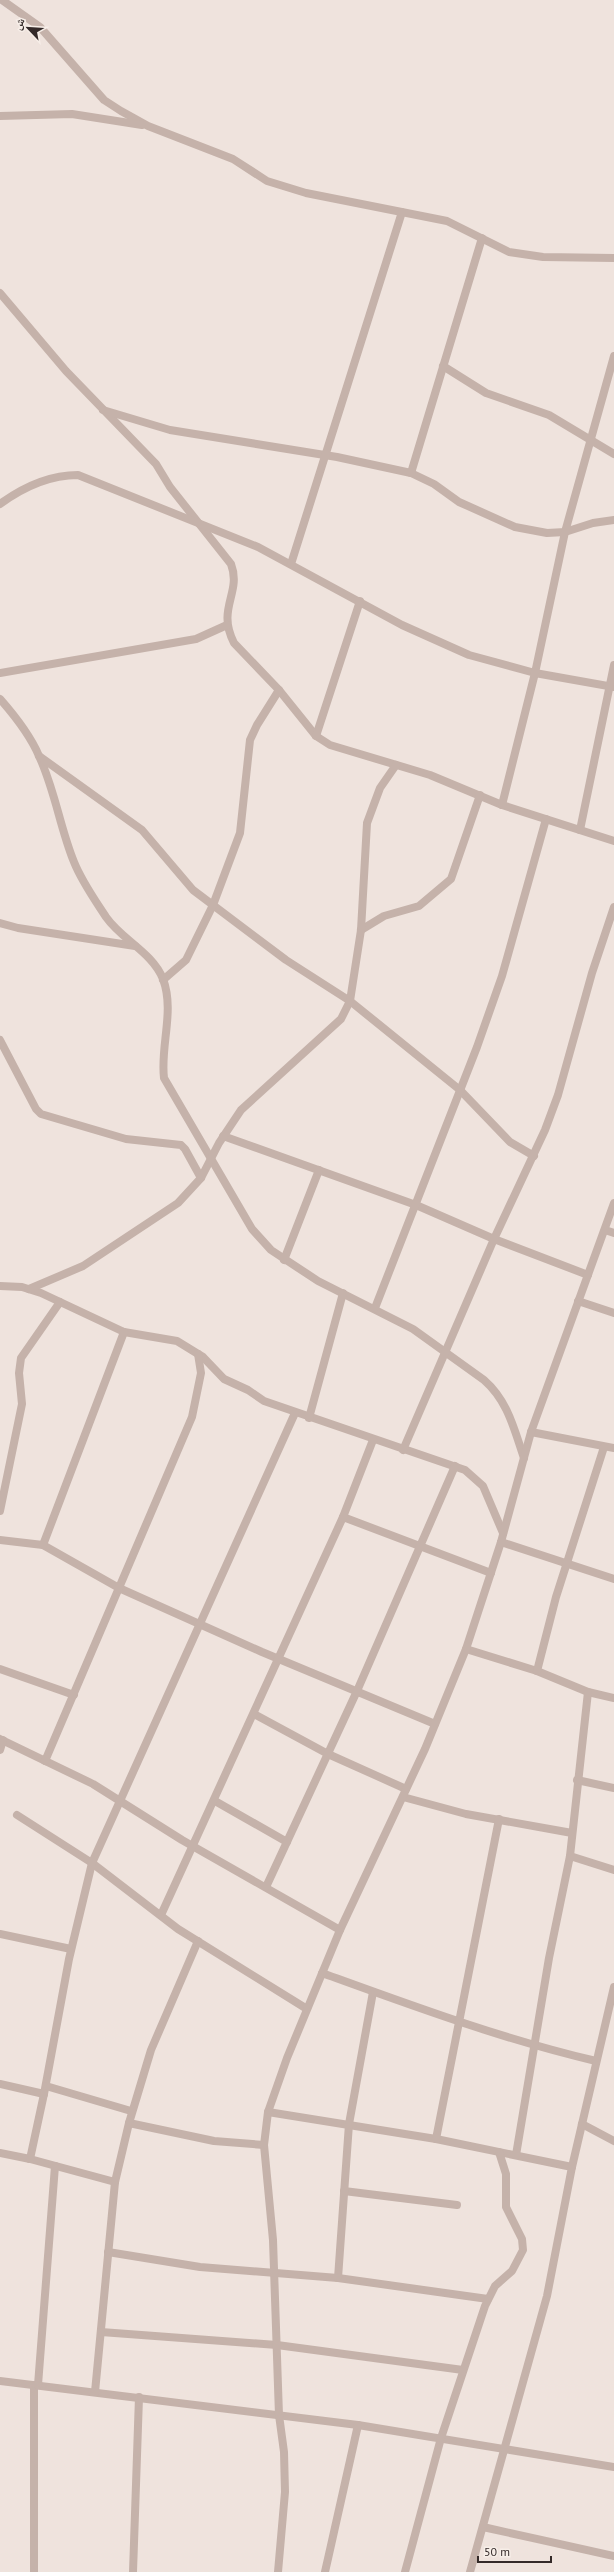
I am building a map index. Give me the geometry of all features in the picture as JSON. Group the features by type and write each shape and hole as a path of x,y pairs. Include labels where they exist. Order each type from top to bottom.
{"street":[{"path":"2,0 40,27 104,100 148,126 233,159 267,181 306,193 447,221 509,252 543,257 614,258"},
{"path":"0,116 72,114 148,126"},
{"path":"292,564 402,212"},
{"path":"410,473 482,238"},
{"path":"0,294 66,372 156,464 231,564 234,573 227,610 227,625 234,643 279,690 316,736 330,745 440,778 502,805 614,841"},
{"path":"502,805 535,673 565,532 614,356"},
{"path":"443,366 486,393 549,415 590,438 614,454"},
{"path":"102,410 170,430 325,456 410,473 434,484 459,502 515,527 547,533 565,532 593,523 614,520"},
{"path":"0,504 18,491 63,475 78,475 258,547 402,624 469,655 535,673 612,686"},
{"path":"316,736 360,601"},
{"path":"0,673 196,639 227,625"},
{"path":"580,830 612,686 614,665"},
{"path":"163,980 186,960 213,905 240,833 250,740 257,725 279,690"},
{"path":"0,699 20,724 39,755 77,869 107,917 155,966 163,980 167,1016 164,1078 252,1229 284,1260 343,1293 375,1308 413,1329 484,1380 502,1399 524,1458"},
{"path":"39,755 142,830 183,880 213,905 286,960 350,1001 460,1090 510,1142 534,1156"},
{"path":"29,1289 83,1266 178,1203 201,1178 211,1158 241,1110 334,1027 346,1011 350,1001 361,930 367,823 380,788 396,765"},
{"path":"361,930 384,916 419,906 451,879 480,795"},
{"path":"375,1308 460,1090 502,976 546,819"},
{"path":"403,1450 494,1239 534,1156 558,1095 592,973 614,907"},
{"path":"0,923 18,928 135,946"},
{"path":"0,1040 36,1109 41,1114 126,1139 181,1145 185,1149 201,1178"},
{"path":"224,1136 416,1205 494,1239 588,1275"},
{"path":"284,1260 318,1170"},
{"path":"278,2572 285,2492 284,2452 279,2415 273,2240 264,2144 268,2112 306,2009 340,1930 403,1797 466,1649 501,1542 531,1432 614,1203"},
{"path":"604,1230 614,1234"},
{"path":"0,1286 29,1289 124,1332 177,1341 198,1354 224,1379 248,1390 264,1401 294,1413 455,1466 474,1476 483,1486 503,1533"},
{"path":"309,1418 343,1293"},
{"path":"0,1511 22,1404 19,1365 21,1358 60,1302"},
{"path":"578,1302 614,1313"},
{"path":"43,1545 124,1332"},
{"path":"45,1761 194,1411 201,1372 198,1354"},
{"path":"30,2159 45,2090 71,1949 92,1863 294,1413"},
{"path":"531,1432 614,1448"},
{"path":"161,1915 194,1847 343,1517 374,1440"},
{"path":"537,1671 567,1563 604,1447"},
{"path":"266,1887 357,1691 455,1466"},
{"path":"343,1517 491,1573"},
{"path":"0,1540 43,1545 119,1588 201,1623 279,1659 435,1724"},
{"path":"501,1542 614,1579"},
{"path":"466,1649 537,1671 588,1692 614,1698"},
{"path":"0,1669 74,1695"},
{"path":"516,2156 534,2046 570,1856 577,1780 588,1692"},
{"path":"254,1714 328,1754 406,1789"},
{"path":"0,1750 2,1740 45,1761 120,1801 194,1847 340,1930"},
{"path":"577,1780 614,1788"},
{"path":"403,1797 466,1814 572,1833"},
{"path":"215,1801 287,1842"},
{"path":"17,1815 92,1863 198,1941 306,2009"},
{"path":"436,2139 499,1819"},
{"path":"570,1856 614,1870"},
{"path":"0,1934 71,1949"},
{"path":"95,2392 115,2182 128,2123 150,2050 198,1941"},
{"path":"322,1973 459,2023 534,2046 596,2061"},
{"path":"470,2572 506,2448 547,2296 572,2167 614,1987"},
{"path":"338,2278 349,2124 373,1992"},
{"path":"0,2084 45,2090 131,2111"},
{"path":"268,2112 436,2139 572,2167"},
{"path":"128,2123 214,2141 264,2144"},
{"path":"582,2124 614,2141"},
{"path":"405,2572 441,2438 488,2299 495,2286 512,2271 523,2250 522,2239 506,2207 506,2174 499,2152"},
{"path":"0,2154 30,2159 115,2182"},
{"path":"34,2572 36,2385 55,2166"},
{"path":"344,2191 457,2205"},
{"path":"108,2252 200,2267 338,2278 488,2299"},
{"path":"101,2332 277,2345 463,2370"},
{"path":"0,2381 358,2426 506,2448 614,2467"},
{"path":"133,2572 139,2398"},
{"path":"325,2572 358,2426"},
{"path":"483,2528 614,2556"}]}
